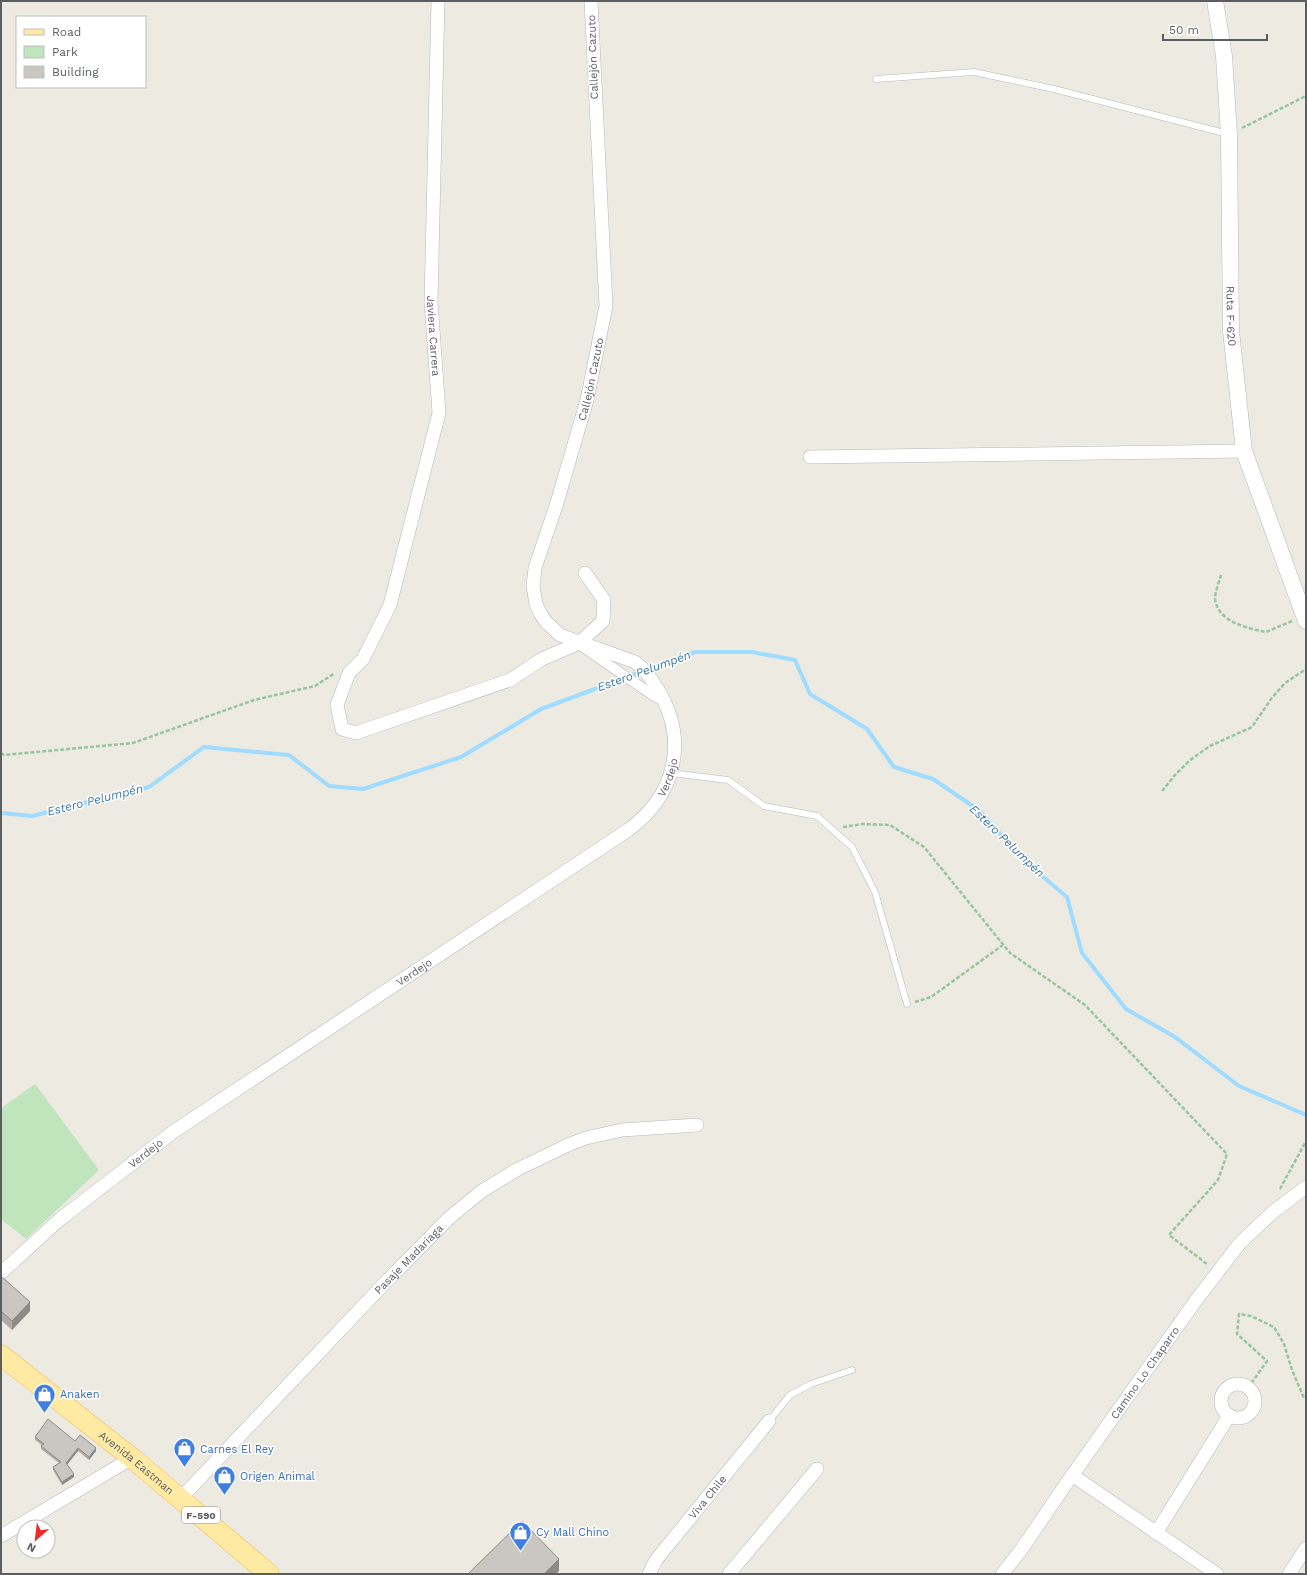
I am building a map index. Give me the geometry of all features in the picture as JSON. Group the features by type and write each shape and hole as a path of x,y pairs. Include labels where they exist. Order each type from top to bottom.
{"main road":[{"name":"Avenida Eastman","path":"1,1355 132,1458 270,1574"}],"street":[{"name":"Javiera Carrera","path":"438,1 431,302 439,413 390,605 363,658 349,673 337,705 342,729 356,733 510,680 542,659 578,643"},
{"name":"Callejón Cazuto","path":"578,643 560,635 546,622 536,604 533,586 535,568 556,506 587,400 606,306 591,1"},
{"name":"Ruta F-620","path":"1215,1 1224,56 1229,135 1232,331 1244,451 1305,618"},
{"path":"810,457 1244,451"},
{"path":"578,643 602,621 604,600 585,573"},
{"name":"Verdejo","path":"1,1273 59,1220 173,1132 639,822 657,802 664,791 671,773 674,741 665,701 645,670 635,662 578,643"},
{"name":"Pasaje Madariaga","path":"181,1498 381,1287 449,1218 482,1191 518,1169 586,1138 622,1130 697,1125"},
{"name":"Camino Lo Chaparro","path":"1002,1574 1021,1550 1072,1475 1240,1243 1273,1212 1306,1186"},
{"path":"1232,1385 1243,1385 1248,1388 1254,1397 1255,1403 1250,1413 1240,1418 1229,1416 1225,1412 1220,1402 1224,1392 1232,1385"},
{"path":"1156,1533 1229,1416"},
{"name":"Viva Chile","path":"649,1574 656,1560 768,1421"},
{"path":"1,1536 132,1458"},
{"path":"729,1574 817,1470"},
{"path":"1072,1475 1217,1574"},
{"path":"1289,1574 1306,1548"}],"lane":[{"path":"876,79 974,72 1054,89 1229,135"},
{"path":"671,773 728,780 764,806 817,816 852,847 875,892 907,1004"},
{"path":"768,1421 790,1395 811,1384 852,1370"}],"path":[{"path":"1229,135 1306,96"},
{"path":"1221,575 1215,598 1218,612 1231,621 1266,632 1305,618"},
{"path":"1162,791 1190,760 1210,746 1252,727 1271,699 1285,683 1306,669"},
{"path":"1,753 4,755 133,743 254,700 315,686"},
{"path":"831,828 862,824 890,825 924,848 1010,953 1085,1005 1227,1154 1218,1180 1169,1235 1218,1272"},
{"path":"907,1004 930,997 1003,945"},
{"path":"1278,1193 1306,1141"},
{"path":"1248,1388 1267,1361 1237,1334 1239,1314 1251,1316 1274,1327 1284,1344 1292,1370 1304,1398 1306,1399"}],"green space":[{"path":"35,1084 99,1170 26,1239 1,1219 1,1108"}],"building":[{"path":"2,1277 30,1302 12,1321 1,1311"},
{"path":"48,1419 75,1441 80,1435 96,1448 89,1457 78,1448 66,1463 74,1474 62,1482 53,1467 61,1462 41,1446 44,1444 35,1437"},
{"name":"Cy Mall Chino","path":"522,1521 559,1559 544,1574 468,1574"}],"waterway":[{"name":"Estero Pelumpén","path":"1,813 32,816 149,787 204,747 289,755 329,786 363,789 461,757 541,709 695,652 752,652 795,660 810,694 867,729 894,767 933,779 980,811 1023,860 1067,897 1082,953 1126,1009 1175,1037 1239,1086 1306,1115"}],"place":[{"name":"Anaken","path":"44,1414"},
{"name":"Carnes El Rey","path":"185,1468"},
{"name":"Origen Animal","path":"224,1496"},
{"name":"Cy Mall Chino","path":"521,1552"}]}
